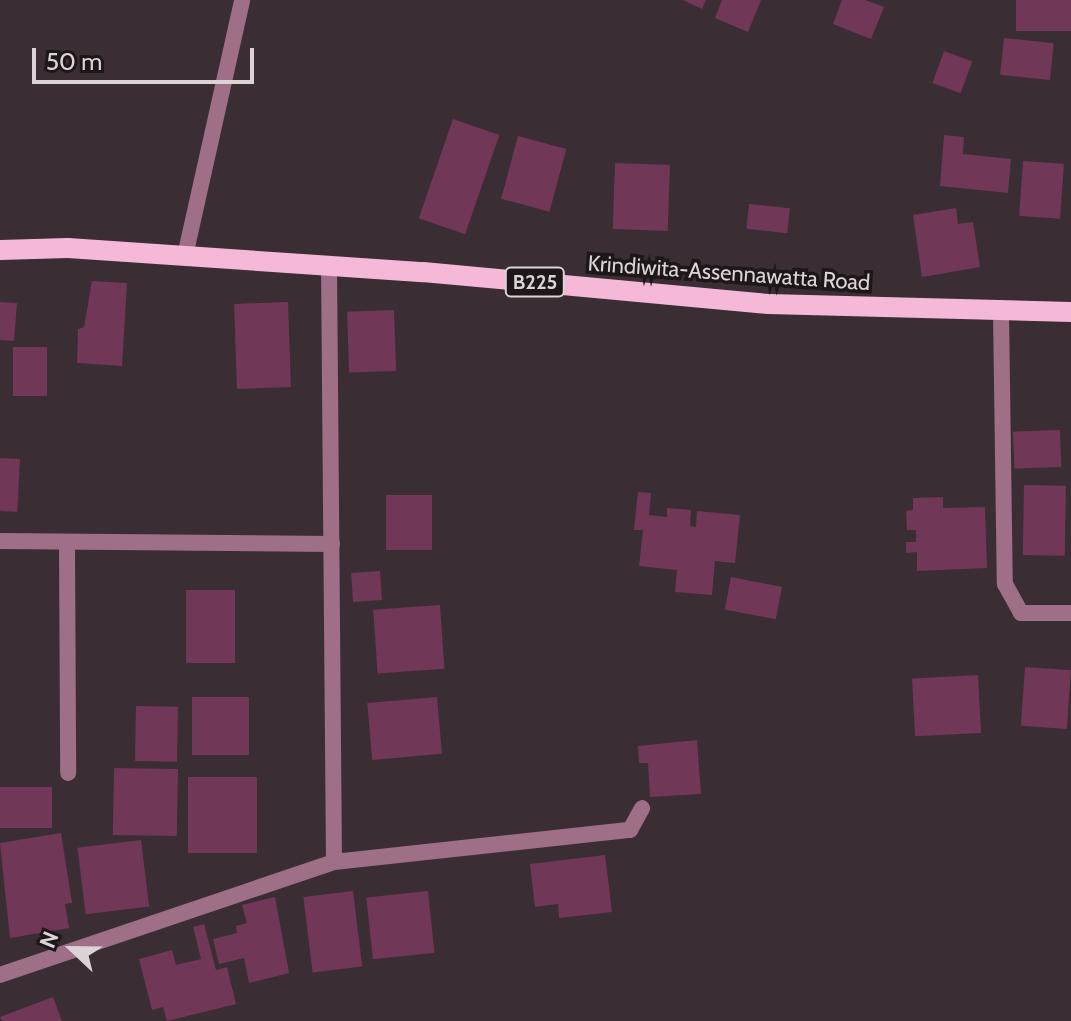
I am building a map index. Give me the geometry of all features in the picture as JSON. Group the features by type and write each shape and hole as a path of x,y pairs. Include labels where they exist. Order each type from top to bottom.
{"main road":[{"name":"Krindiwita-Assennawatta Road","path":"0,250 68,248 329,265 769,304 1071,312"}],"street":[{"path":"185,256 242,0"},
{"path":"329,265 334,862"},
{"path":"1001,312 1005,584 1021,613 1071,613"},
{"path":"0,541 332,544"},
{"path":"67,544 68,773"},
{"path":"0,975 334,862 630,830 642,808"}],"building":[{"path":"683,0 706,0 702,9"},
{"path":"722,0 761,0 748,32 715,18"},
{"path":"842,0 865,0 884,7 871,39 833,24"},
{"path":"1016,0 1071,0 1071,31 1016,31"},
{"path":"1004,38 1054,43 1050,80 1000,75"},
{"path":"944,51 972,61 961,93 932,83"},
{"path":"453,119 499,135 465,234 419,218"},
{"path":"944,135 964,137 963,154 1011,159 1008,193 940,186"},
{"path":"518,136 566,149 549,212 501,199"},
{"path":"1023,161 1064,164 1060,219 1019,216"},
{"path":"615,163 670,165 668,231 613,229"},
{"path":"749,204 790,208 787,233 746,229"},
{"path":"956,208 958,224 973,222 980,267 922,277 913,215"},
{"path":"92,281 127,283 122,366 77,363 78,329 84,327"},
{"path":"0,302 17,303 14,341 0,340"},
{"path":"288,302 291,387 237,389 234,304"},
{"path":"394,310 396,371 349,373 347,312"},
{"path":"13,347 47,347 47,396 13,396"},
{"path":"1060,430 1061,467 1014,469 1013,432"},
{"path":"0,458 20,459 17,512 0,511"},
{"path":"1024,485 1066,486 1065,556 1023,555"},
{"path":"638,492 651,493 649,515 667,517 667,508 691,510 690,526 696,527 697,511 740,515 735,563 715,561 712,595 675,592 677,570 639,566 643,530 634,530"},
{"path":"386,495 432,495 432,550 386,550"},
{"path":"943,497 943,508 985,507 987,568 917,571 917,552 906,553 906,542 916,542 916,530 907,530 906,511 913,510 913,498"},
{"path":"380,571 382,600 353,602 351,573"},
{"path":"731,577 782,587 776,619 725,609"},
{"path":"186,590 235,590 235,663 186,663"},
{"path":"440,605 444,669 378,674 373,610"},
{"path":"1025,667 1071,670 1067,729 1021,726"},
{"path":"978,675 981,733 915,736 912,678"},
{"path":"192,697 249,697 249,755 192,755"},
{"path":"437,697 442,754 372,760 367,703"},
{"path":"136,706 178,707 177,762 135,761"},
{"path":"697,740 701,794 650,797 648,763 639,763 638,746"},
{"path":"114,768 178,769 177,836 113,835"},
{"path":"188,777 257,777 257,853 188,853"},
{"path":"0,787 52,787 52,828 0,828"},
{"path":"61,833 72,903 65,904 69,928 10,938 0,843"},
{"path":"141,840 149,907 86,914 77,848"},
{"path":"605,855 612,912 559,918 558,904 535,907 530,864"},
{"path":"353,891 362,966 313,973 303,897"},
{"path":"428,891 434,953 373,959 366,897"},
{"path":"275,897 289,973 249,983 244,958 219,964 213,939 237,933 236,926 247,923 242,905"},
{"path":"204,924 216,970 227,967 236,1004 167,1021 163,1007 152,1010 139,959 172,950 176,965 201,959 193,927"},
{"path":"53,997 62,1021 2,1021 0,1017"}]}
